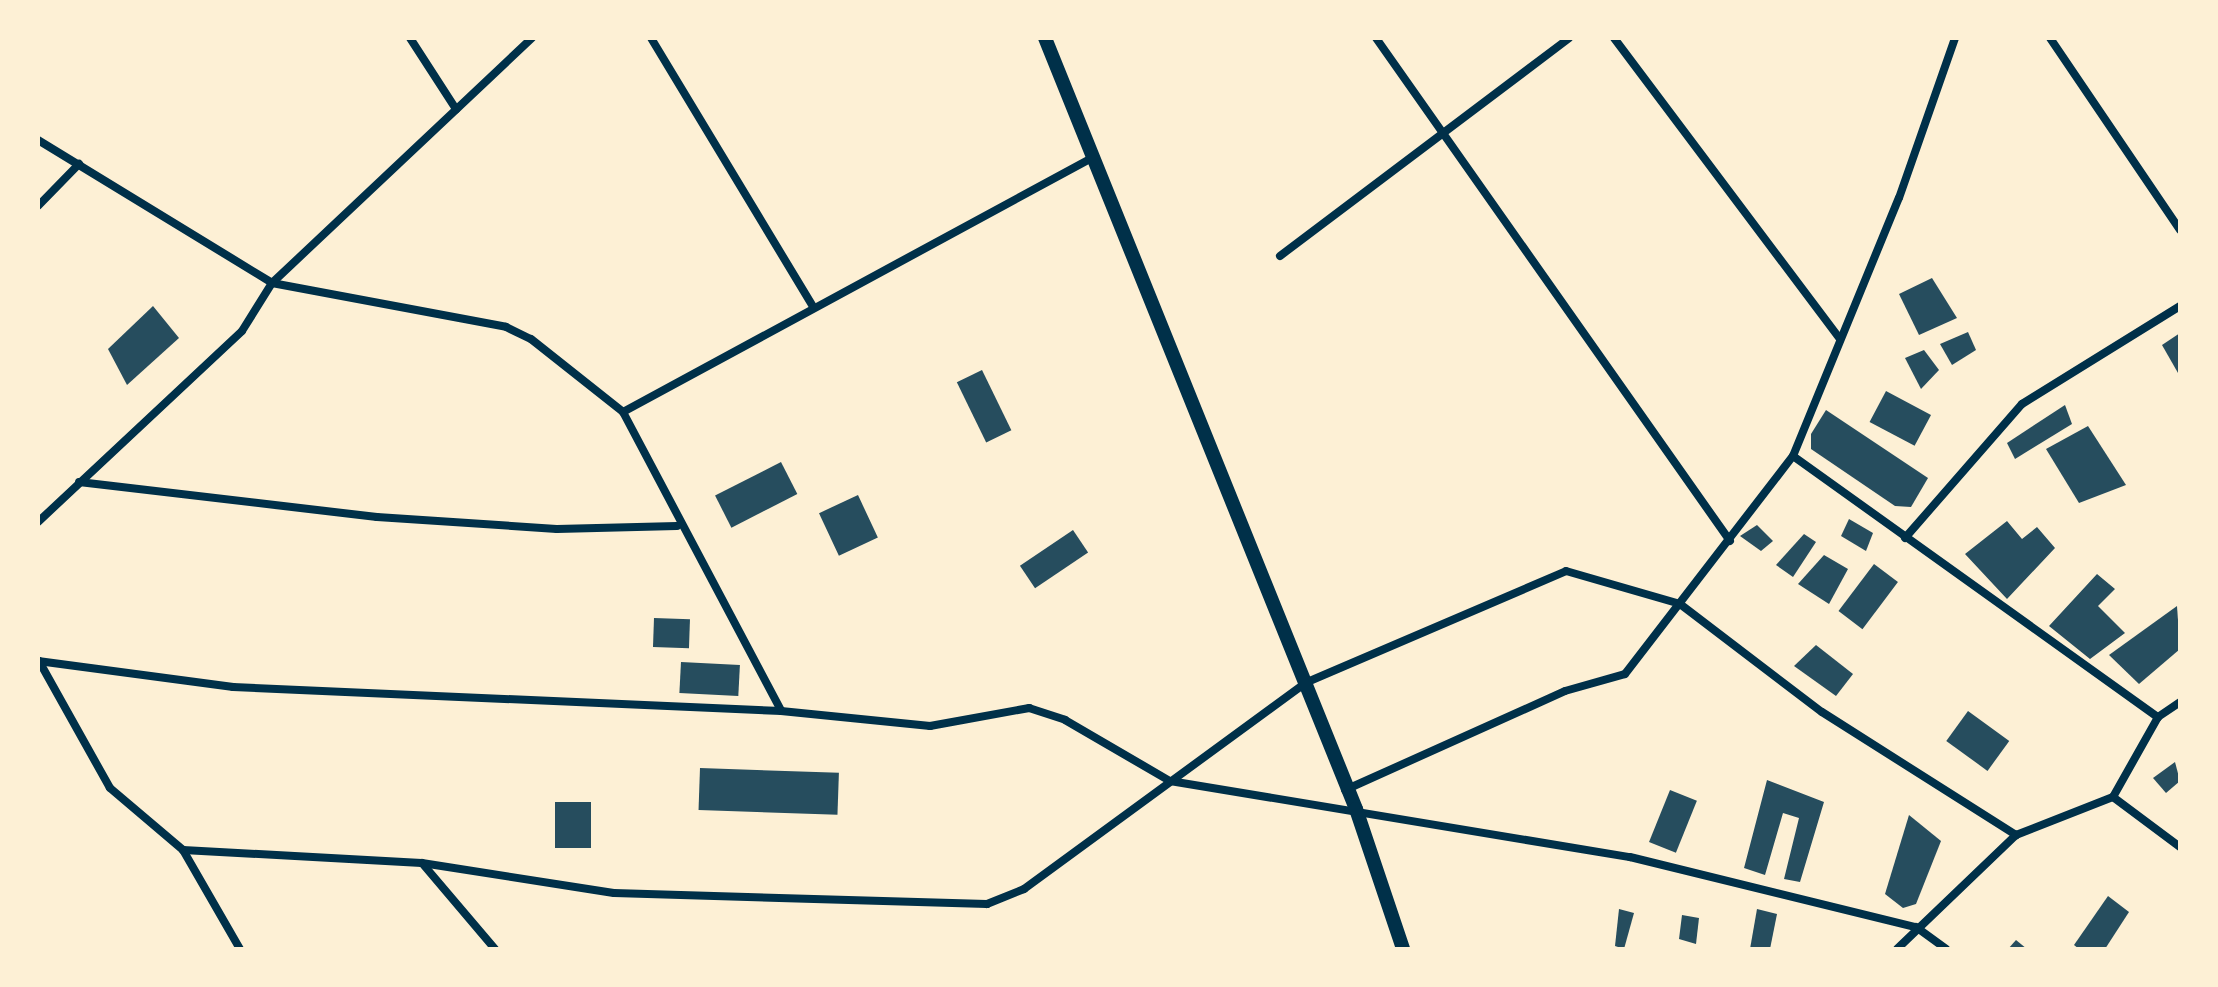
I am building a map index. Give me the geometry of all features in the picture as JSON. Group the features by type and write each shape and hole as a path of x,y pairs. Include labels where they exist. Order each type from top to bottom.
{"street":[{"path":"410,38 456,109"},
{"path":"38,522 242,331 272,283 532,38"},
{"path":"651,38 812,305"},
{"path":"1045,38 1088,160 1305,683 1342,791 1356,809 1403,949"},
{"path":"1376,38 1441,135 1730,541"},
{"path":"1280,256 1569,38"},
{"path":"1614,38 1840,339"},
{"path":"1342,791 1565,691 1625,674 1793,456 1955,38"},
{"path":"2050,38 2180,230"},
{"path":"38,140 272,283 506,327 623,412 677,526 781,711"},
{"path":"623,412 812,305 1088,160"},
{"path":"38,206 79,164"},
{"path":"1905,538 2022,404 2180,306"},
{"path":"1793,456 2158,717"},
{"path":"79,482 377,517 557,529 677,526"},
{"path":"183,850 422,863 614,893 987,904 1024,889 1305,683 1566,571 1680,604 1822,712 2016,835"},
{"path":"38,661 233,687 781,711 930,726 1029,708 1065,720 1170,781 1356,809 1630,857 1916,927 1946,949"},
{"path":"38,661 110,788 183,850 240,949"},
{"path":"1897,949 1916,927 2016,835 2113,797 2158,717 2180,702"},
{"path":"2113,797 2180,847"},
{"path":"422,863 495,949"}],"building":[{"path":"1932,278 1957,318 1919,335 1899,294"},
{"path":"153,306 179,338 127,385 108,349"},
{"path":"1968,332 1976,350 1952,365 1940,344"},
{"path":"2180,333 2180,371 2178,373 2162,345"},
{"path":"1924,350 1939,370 1921,389 1905,358"},
{"path":"982,370 1011,430 986,442 957,382"},
{"path":"1886,391 1931,415 1915,446 1870,422"},
{"path":"2065,405 2072,424 2015,459 2007,443"},
{"path":"1826,410 1928,478 1911,507 1895,506 1811,449 1811,434"},
{"path":"2088,426 2126,485 2079,503 2046,449"},
{"path":"781,462 797,494 731,528 715,496"},
{"path":"858,495 878,538 839,556 819,513"},
{"path":"1849,519 1873,533 1866,551 1841,536"},
{"path":"2007,521 2022,539 2037,527 2055,548 2007,599 1965,554"},
{"path":"1757,525 1773,541 1761,551 1740,536"},
{"path":"1073,530 1088,552 1035,588 1020,566"},
{"path":"1804,534 1816,542 1793,577 1776,565"},
{"path":"1824,555 1848,569 1829,604 1798,584"},
{"path":"1874,564 1898,582 1862,629 1838,611"},
{"path":"2097,574 2115,589 2098,606 2125,633 2090,659 2049,626"},
{"path":"2177,606 2180,649 2139,684 2109,655"},
{"path":"654,618 690,619 689,648 653,647"},
{"path":"1816,645 1853,674 1836,696 1794,666"},
{"path":"681,662 740,665 738,696 679,693"},
{"path":"1968,711 2009,741 1988,771 1946,741"},
{"path":"2175,762 2180,781 2166,793 2153,778"},
{"path":"700,768 839,773 837,815 699,810"},
{"path":"1767,780 1824,802 1800,882 1784,879 1799,818 1783,813 1765,875 1744,868"},
{"path":"1670,790 1697,801 1676,853 1649,842"},
{"path":"555,802 591,802 591,848 555,848"},
{"path":"1909,815 1941,841 1916,904 1903,908 1885,894"},
{"path":"2108,896 2129,912 2105,949 2079,949 2074,945"},
{"path":"1619,909 1634,913 1624,949 1615,946"},
{"path":"1757,909 1777,914 1770,949 1750,949"},
{"path":"1682,915 1699,918 1696,944 1679,939"},
{"path":"2016,940 2027,949 2008,949"}]}
